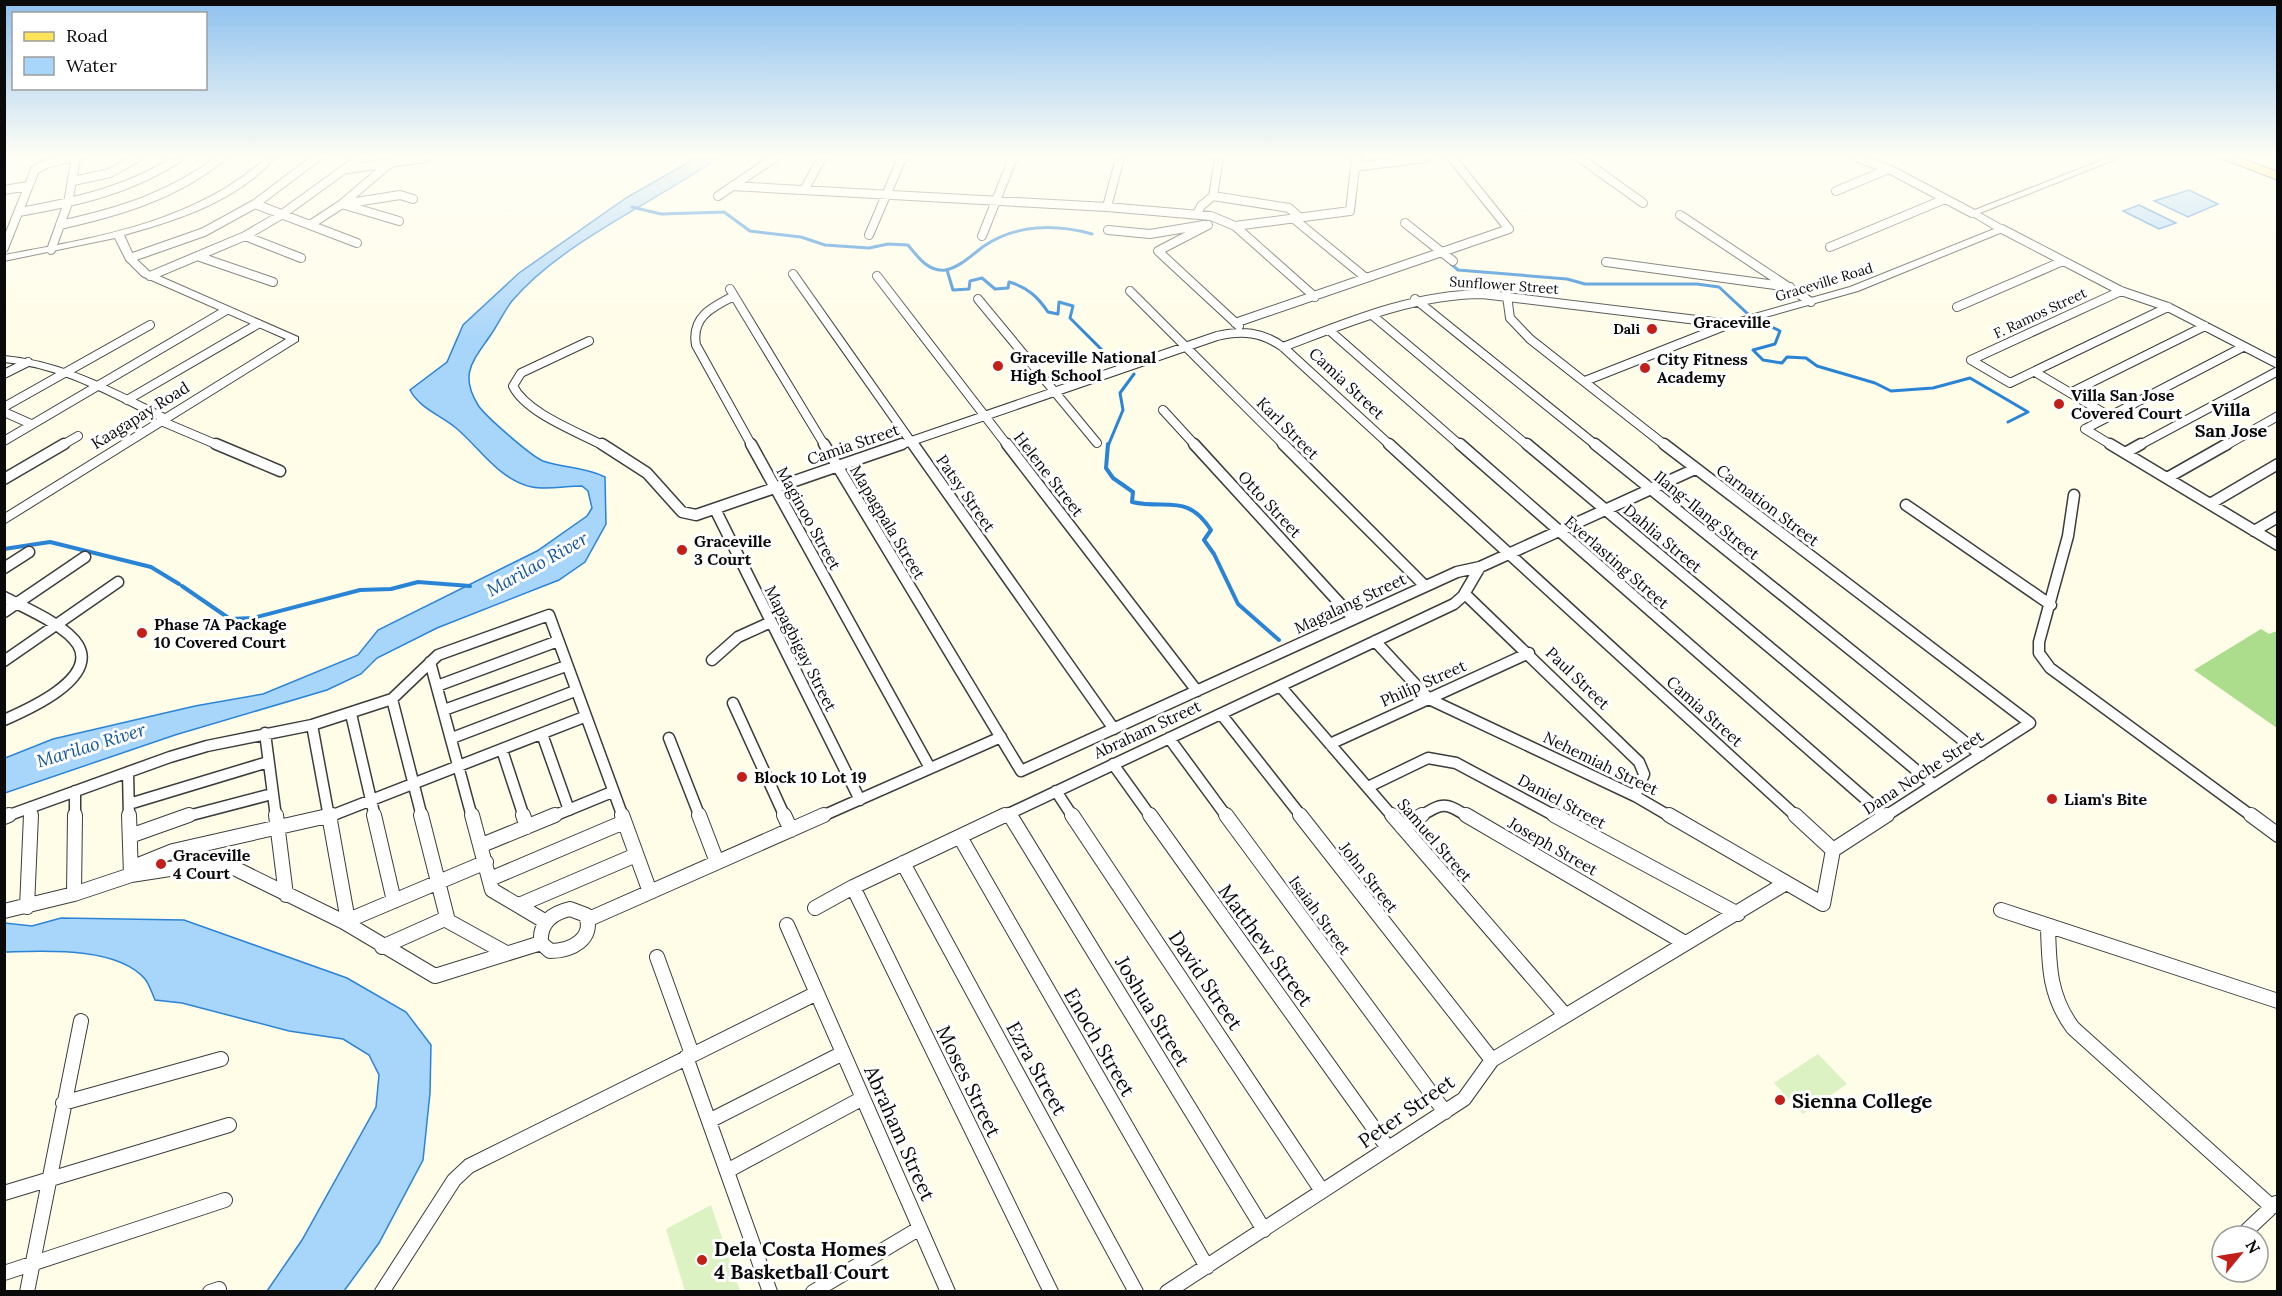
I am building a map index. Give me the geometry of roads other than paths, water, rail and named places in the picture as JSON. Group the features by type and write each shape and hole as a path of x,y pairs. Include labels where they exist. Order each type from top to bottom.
{"street":[{"path":"4,248 17,218"},
{"path":"51,250 62,218"},
{"path":"60,225 88,218"},
{"path":"4,258 119,235 161,218"},
{"path":"130,258 204,232 229,218"},
{"path":"150,276 200,257 245,236 275,218"},
{"path":"291,218 357,243"},
{"path":"310,225 320,218"},
{"path":"391,218 399,221"},
{"path":"869,235 876,218"},
{"path":"982,236 989,218"},
{"path":"1234,226 1293,218"},
{"path":"1298,218 1366,278"},
{"path":"1235,323 1509,229 1501,218"},
{"path":"1687,218 1811,302"},
{"path":"1830,247 1898,218"},
{"path":"1982,218 2121,291 2168,307 2277,364"},
{"path":"1244,331 1158,251 1221,219 1234,226 1315,297"},
{"path":"1406,223 1453,261"},
{"path":"1107,230 1150,234 1208,225"},
{"name":"Graceville Road","path":"1585,381 1730,324 1811,302 1879,280 2002,229"},
{"path":"119,235 130,258 150,276 258,324"},
{"path":"245,236 301,258"},
{"path":"200,257 273,282"},
{"path":"1957,307 2063,261"},
{"path":"1606,262 1790,287"},
{"name":"Patsy Street","path":"793,274 1114,729"},
{"name":"Helene Street","path":"877,276 1197,691"},
{"name":"Karl Street","path":"1130,291 1425,586"},
{"name":"F. Ramos Street","path":"2035,372 2010,383 1971,360 2121,291"},
{"name":"Mapagpala Street","path":"732,292 1021,771"},
{"name":"Maginoo Street","path":"732,292 697,320 692,332 696,345 930,768"},
{"name":"Sunflower Street","path":"1283,347 1415,299 1442,293 1507,296 1730,324"},
{"name":"Carnation Street","path":"1507,296 1510,318 1515,325 1695,469 2030,723"},
{"path":"978,299 1097,443"},
{"name":"Ilang-Ilang Street","path":"1415,299 1981,755"},
{"path":"2035,372 2168,307"},
{"path":"4,441 225,311"},
{"name":"Dahlia Street","path":"1372,315 1934,784"},
{"path":"127,399 258,324"},
{"name":"Kaagapay Road","path":"4,520 294,339 258,324"},
{"path":"4,407 150,325"},
{"path":"2070,393 2205,327"},
{"name":"Everlasting Street","path":"1329,330 1886,816"},
{"name":"Camia Street","path":"589,341 521,373 513,386 518,396 556,421 620,454 646,473 682,512 696,514 1185,347 1244,331 1267,335 1283,347 1833,850"},
{"path":"2243,346 2085,429 2277,545"},
{"path":"4,359 28,362 97,386 127,399 164,420 280,471"},
{"path":"4,374 28,362"},
{"path":"2125,453 2277,371"},
{"path":"2035,372 2109,416"},
{"name":"Otto Street","path":"1163,410 1354,619"},
{"path":"4,412 31,424"},
{"path":"2167,478 2277,416"},
{"path":"4,479 78,436"},
{"path":"2210,504 2277,464"},
{"name":"Magalang Street","path":"1021,771 1425,586 1462,570 1480,567 1695,469"},
{"path":"2074,495 2068,536 2038,648 2044,663 2277,835"},
{"path":"1906,505 2051,605"},
{"name":"Mapagbigay Street","path":"715,509 860,800"},
{"path":"2254,531 2277,517"},
{"path":"4,568 29,552"},
{"path":"4,612 85,557"},
{"path":"1466,594 1473,576 1480,567"},
{"path":"4,662 118,582"},
{"name":"Abraham Street","path":"815,908 903,863 1454,604 1466,594"},
{"name":"Paul Street","path":"1466,594 1639,762 1644,774 1635,796"},
{"path":"4,597 56,627 79,645 81,655 76,672 63,688 47,699 4,720"},
{"path":"4,817 207,746 312,725 392,699 438,655 549,615 584,717 650,892"},
{"path":"712,660 723,647 744,634 771,622"},
{"path":"437,686 558,641"},
{"name":"Nehemiah Street","path":"1375,641 1430,699 1635,796 1823,904 1833,850"},
{"name":"Philip Street","path":"1330,744 1529,653"},
{"path":"430,662 482,845 492,891 546,922"},
{"path":"444,710 566,666"},
{"name":"Samuel Street","path":"1280,686 1565,1015"},
{"path":"452,738 575,691"},
{"path":"392,699 448,921 506,953"},
{"path":"733,704 790,830"},
{"path":"351,714 394,901"},
{"name":"John Street","path":"1221,714 1492,1060"},
{"path":"4,911 74,894 131,872 173,851 328,817 584,717"},
{"name":"Dana Noche Street","path":"1833,850 2030,723"},
{"path":"312,725 346,922"},
{"path":"265,733 272,794 279,829 285,895"},
{"path":"542,734 569,810"},
{"path":"589,919 1000,737"},
{"path":"669,738 717,862"},
{"name":"Isaiah Street","path":"1169,738 1445,1112"},
{"path":"502,750 526,827"},
{"name":"Daniel Street","path":"1368,787 1416,762 1428,758 1449,760 1738,914"},
{"path":"129,804 268,762"},
{"name":"Matthew Street","path":"1113,764 1388,1148"},
{"path":"128,772 131,872"},
{"path":"74,894 75,791"},
{"name":"David Street","path":"1056,791 1323,1191"},
{"path":"482,845 612,792"},
{"path":"130,836 201,811 272,794"},
{"name":"Joseph Street","path":"1402,827 1439,805 1448,804 1685,943"},
{"path":"27,906 31,807"},
{"name":"Joshua Street","path":"1009,813 1264,1230"},
{"path":"490,879 624,822"},
{"name":"Enoch Street","path":"960,837 1207,1267"},
{"path":"519,905 636,855"},
{"path":"346,922 486,862"},
{"name":"Ezra Street","path":"903,863 1136,1292"},
{"path":"131,872 189,866 232,867 285,895 346,922 382,947 435,976 541,943"},
{"name":"Peter Street","path":"1167,1292 1464,1099 1492,1060 1786,884"},
{"name":"Moses Street","path":"853,887 1051,1292"},
{"path":"570,909 582,911 589,919 584,938 572,948 550,951 541,943 541,929 557,913 570,909"},
{"path":"2001,910 2277,1001"},
{"path":"382,947 447,918"},
{"name":"Abraham Street","path":"787,925 948,1292"},
{"path":"2048,926 2050,984 2056,1005 2063,1017 2087,1042 2275,1205 2254,1224"},
{"path":"657,957 709,1121 770,1292"},
{"path":"382,1292 423,1226 461,1172 689,1055 817,993"},
{"path":"27,1292 81,1021"},
{"path":"709,1121 843,1053"},
{"path":"63,1103 220,1059"},
{"path":"727,1171 863,1098"},
{"path":"4,1193 229,1125"},
{"path":"4,1273 225,1200"},
{"path":"813,1292 920,1228"}],"water":[{"name":"Marilao River","path":"597,218 619,218 556,260 512,301 478,353 470,368 469,376 469,385 478,405 537,458 605,477 606,524 585,562 559,580 437,628 377,658 361,674 327,690 175,735 5,793 5,758 53,739 195,706 263,694 358,655 378,630 537,551 587,516 592,508 588,491 582,486 538,488 510,478 456,428 419,402 410,390 447,362 463,325 519,273"},
{"path":"2138,218 2167,218 2176,223 2159,229"},
{"path":"61,918 184,920 347,978 406,1012 431,1045 430,1093 423,1160 379,1243 344,1291 267,1291 302,1240 376,1107 379,1075 369,1055 343,1039 289,1031 182,1003 155,1000 145,979 133,968 117,961 59,951 5,952 5,923 32,926"}],"waterway":[{"path":"733,218 750,231 801,237 825,245 869,248 888,244 908,245 928,266 939,270 955,267 984,246 1009,233 1050,228 1092,234"},
{"path":"1451,264 1458,270 1567,279 1585,284 1697,284 1719,287 1748,314"},
{"path":"947,270 953,290 969,289 970,281 982,278 995,289 1008,288 1009,282 1027,290 1048,312 1058,314 1059,302 1073,306 1070,318 1108,356 1120,357"},
{"path":"1759,321 1780,331 1775,344 1753,350 1763,360 1782,363 1787,357 1806,358 1817,366 1875,383 1891,391 1933,388 1970,378 2028,412 2008,422"},
{"path":"1108,446 1123,410 1120,393 1134,374"},
{"path":"1108,444 1106,468 1113,478 1133,492 1132,502 1185,507 1194,511 1202,519 1211,530 1204,540 1214,554 1238,604 1279,640"},
{"path":"4,549 50,542 151,567 179,584"},
{"path":"182,586 230,619 253,618 360,590 391,589 418,582 470,586"}],"place":[{"name":"Dali","path":"1652,329"},
{"name":"Graceville National High School","path":"998,366"},
{"name":"City Fitness Academy","path":"1645,368"},
{"name":"Villa San Jose Covered Court","path":"2059,404"},
{"name":"Graceville 3 Court","path":"682,550"},
{"name":"Phase 7A Package 10 Covered Court","path":"142,633"},
{"name":"Block 10 Lot 19","path":"742,777"},
{"name":"Liam's Bite","path":"2052,799"},
{"name":"Graceville 4 Court","path":"161,864"},
{"name":"Sienna College","path":"1780,1100"},
{"name":"Dela Costa Homes 4 Basketball Court","path":"702,1260"}],"district":[{"name":"Graceville","path":"1732,322"},
{"name":"Villa San Jose","path":"2231,419"}]}
